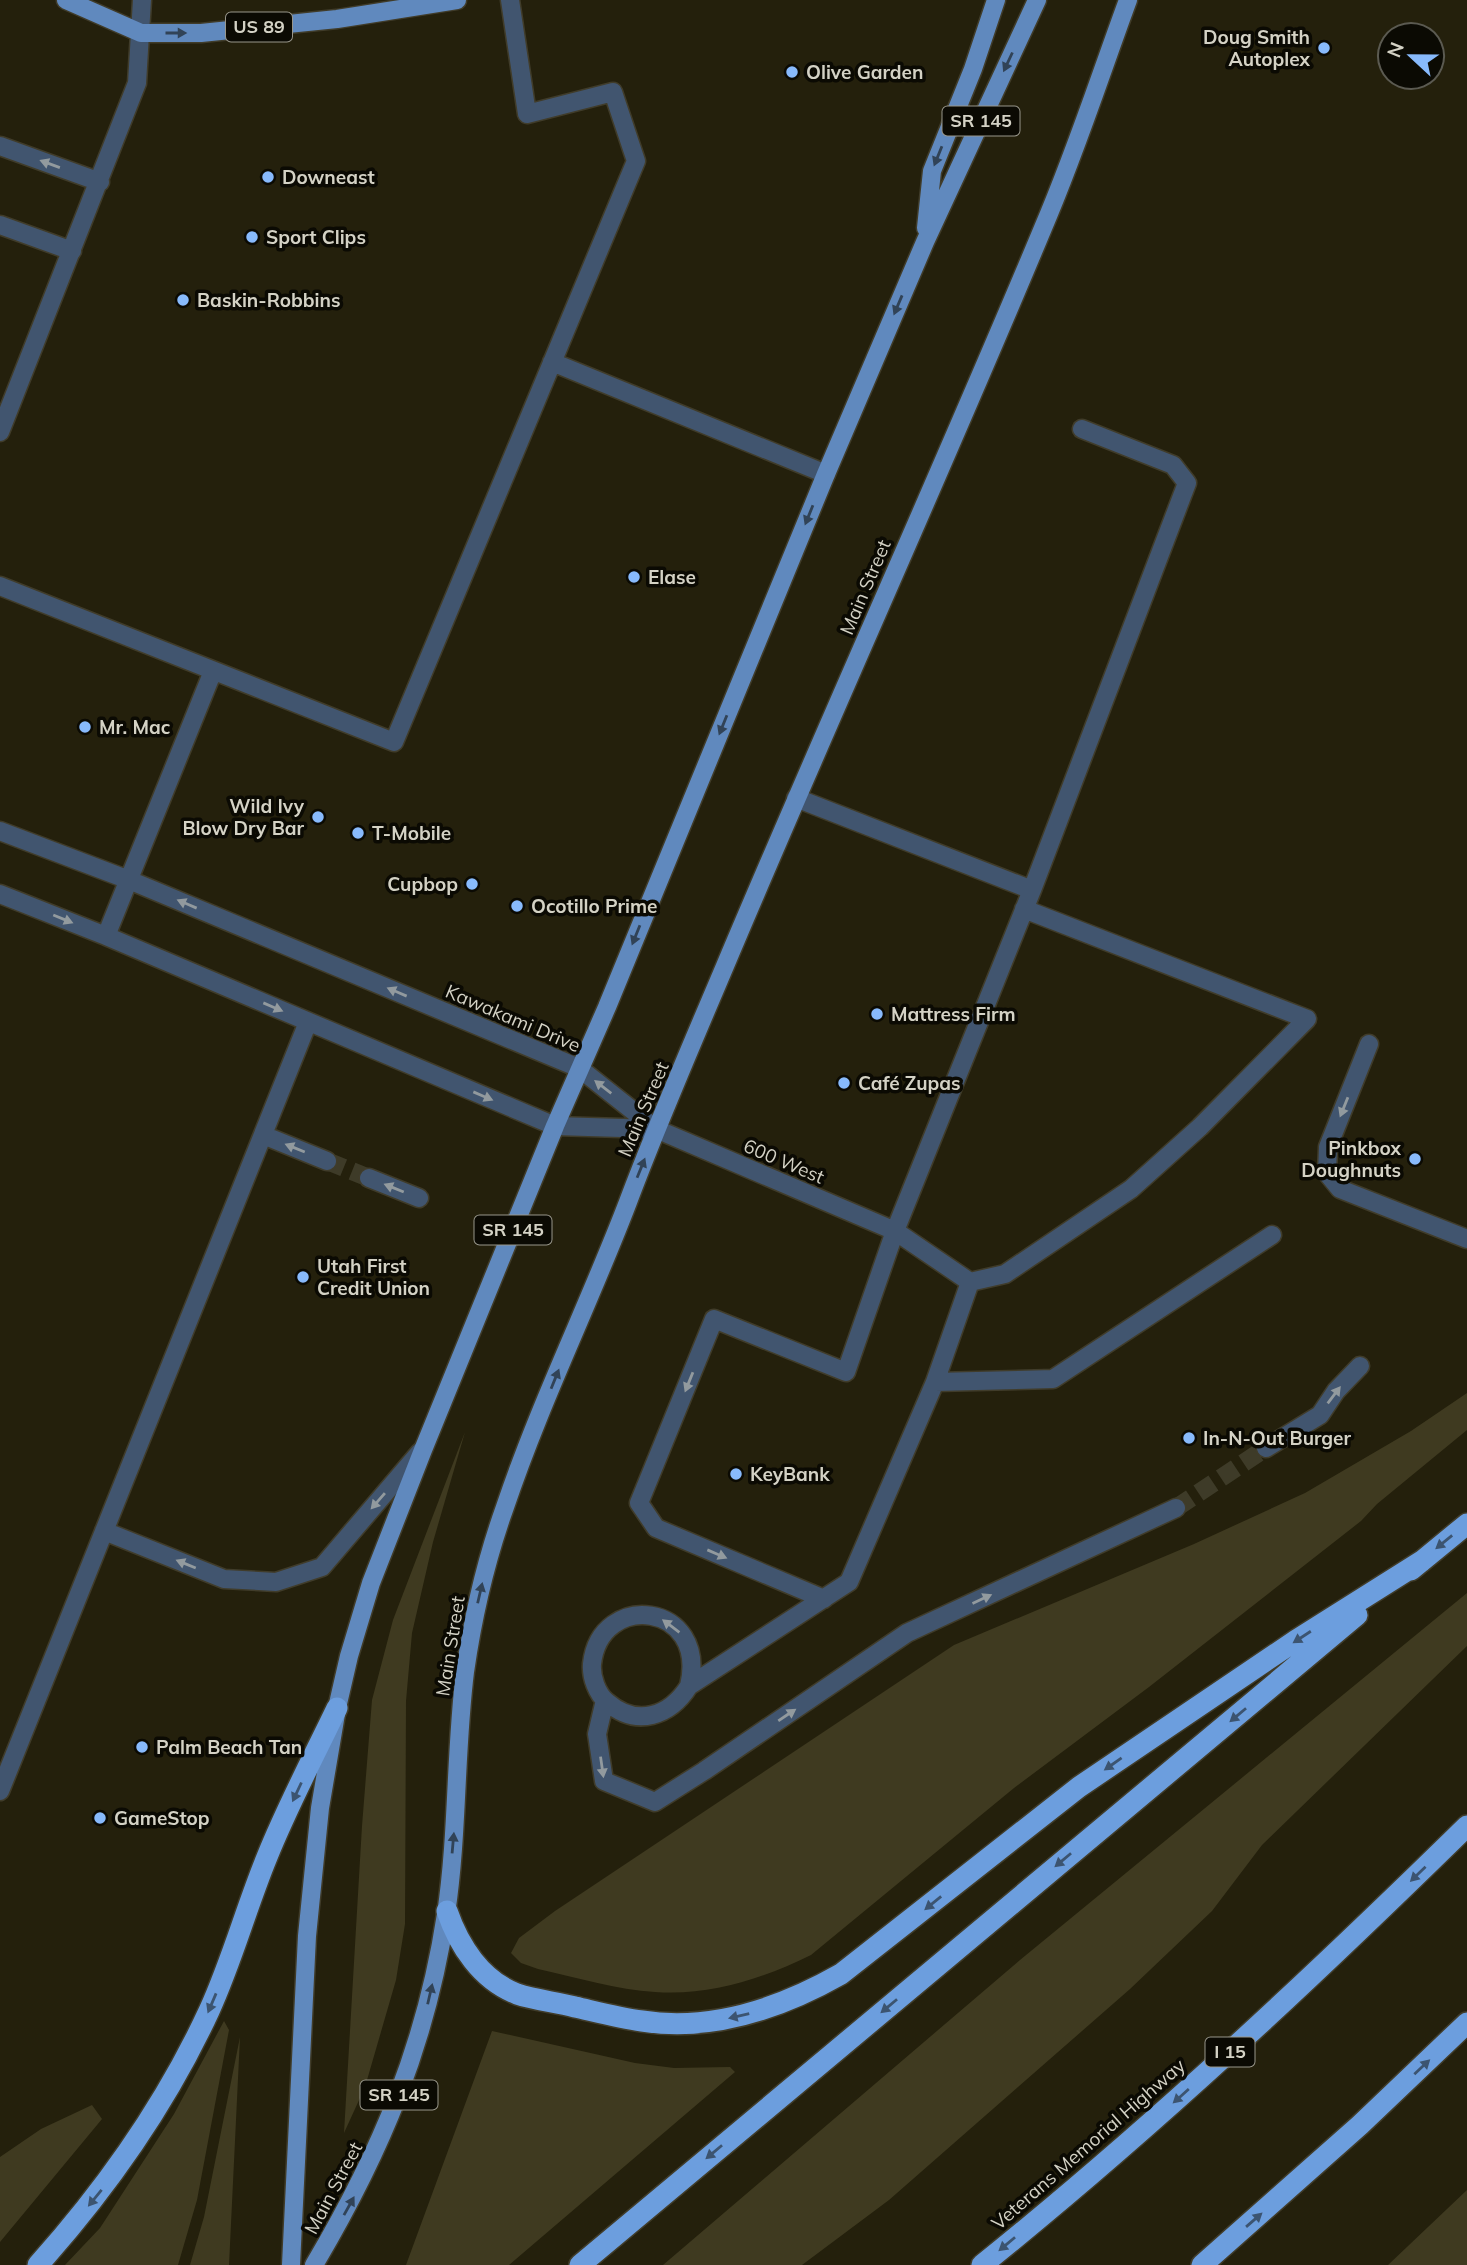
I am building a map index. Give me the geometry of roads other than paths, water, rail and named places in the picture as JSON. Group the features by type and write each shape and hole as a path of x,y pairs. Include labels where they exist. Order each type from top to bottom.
{"highway":[{"path":"580,2265 1467,1524"},
{"path":"447,1911 454,1933 467,1955 496,1982 517,1994 644,2022 676,2024 721,2020 775,2006 809,1992 841,1974 1079,1787 1295,1641 1422,1561"},
{"path":"38,2265 104,2187 177,2071 209,2011 266,1858 337,1708"},
{"name":"Veterans Memorial Highway","path":"982,2265 1081,2183 1279,2007 1467,1826"},
{"path":"1202,2265 1360,2125 1467,2023"}],"main road":[{"name":"US 89","path":"66,0 141,33 201,33 337,19 457,0"},
{"path":"925,242 932,171 973,69 996,0"},
{"name":"Main Street","path":"291,2265 307,1936 320,1808 337,1708 371,1583 555,1126 826,474 925,242 1037,0"},
{"name":"Main Street","path":"314,2265 369,2167 386,2129 411,2064 430,1995 447,1911 465,1675 471,1633 490,1552 517,1470 656,1129 796,798 1046,222 1128,0"}],"street":[{"path":"0,432 137,83 142,0"},
{"path":"0,586 394,743 636,161 613,92 527,114 510,0"},
{"path":"0,146 100,182"},
{"path":"0,225 72,251"},
{"path":"552,362 826,474"},
{"path":"824,1599 656,1528 639,1503 714,1319 846,1372 895,1231 1032,890 1187,483 1172,465 1082,429"},
{"path":"106,936 213,671"},
{"path":"796,798 1032,890"},
{"name":"Kawakami Drive","path":"0,831 129,880 579,1068 656,1129"},
{"path":"0,894 106,936 555,1126 656,1129"},
{"path":"689,1686 849,1582 935,1382 970,1282 1005,1274 1131,1189 1200,1127 1307,1019 1024,909"},
{"path":"0,1791 307,1022"},
{"path":"1369,1044 1328,1147 1328,1173 1340,1189 1467,1239"},
{"name":"600 West","path":"656,1129 895,1231 970,1282"},
{"path":"263,1135 327,1161"},
{"path":"369,1178 419,1198"},
{"path":"935,1382 1053,1379 1272,1235"},
{"path":"1266,1448 1320,1415 1336,1391 1360,1366"},
{"path":"104,1531 224,1579 276,1582 322,1567 423,1450"},
{"path":"605,1700 597,1734 604,1782 655,1802 907,1633 1176,1508"},
{"path":"657,1616 672,1624 684,1636 692,1652 693,1669 689,1686 680,1700 666,1711 650,1716 634,1716 618,1711 605,1700 596,1687 591,1671 593,1654 599,1639 610,1626 625,1618 657,1616"}],"tunnel":[{"path":"327,1161 369,1178"},
{"path":"1176,1508 1266,1448"}],"place":[{"name":"Doug Smith Autoplex","path":"1324,48"},
{"name":"Olive Garden","path":"792,72"},
{"name":"Downeast","path":"268,177"},
{"name":"Sport Clips","path":"252,237"},
{"name":"Baskin-Robbins","path":"183,300"},
{"name":"Elase","path":"634,577"},
{"name":"Mr. Mac","path":"85,727"},
{"name":"Wild Ivy Blow Dry Bar","path":"318,817"},
{"name":"T-Mobile","path":"358,833"},
{"name":"Cupbop","path":"472,884"},
{"name":"Ocotillo Prime","path":"517,906"},
{"name":"Mattress Firm","path":"877,1014"},
{"name":"Café Zupas","path":"844,1083"},
{"name":"Pinkbox Doughnuts","path":"1415,1159"},
{"name":"Utah First Credit Union","path":"303,1277"},
{"name":"In-N-Out Burger","path":"1189,1438"},
{"name":"KeyBank","path":"736,1474"},
{"name":"Palm Beach Tan","path":"142,1747"},
{"name":"GameStop","path":"100,1818"}]}
